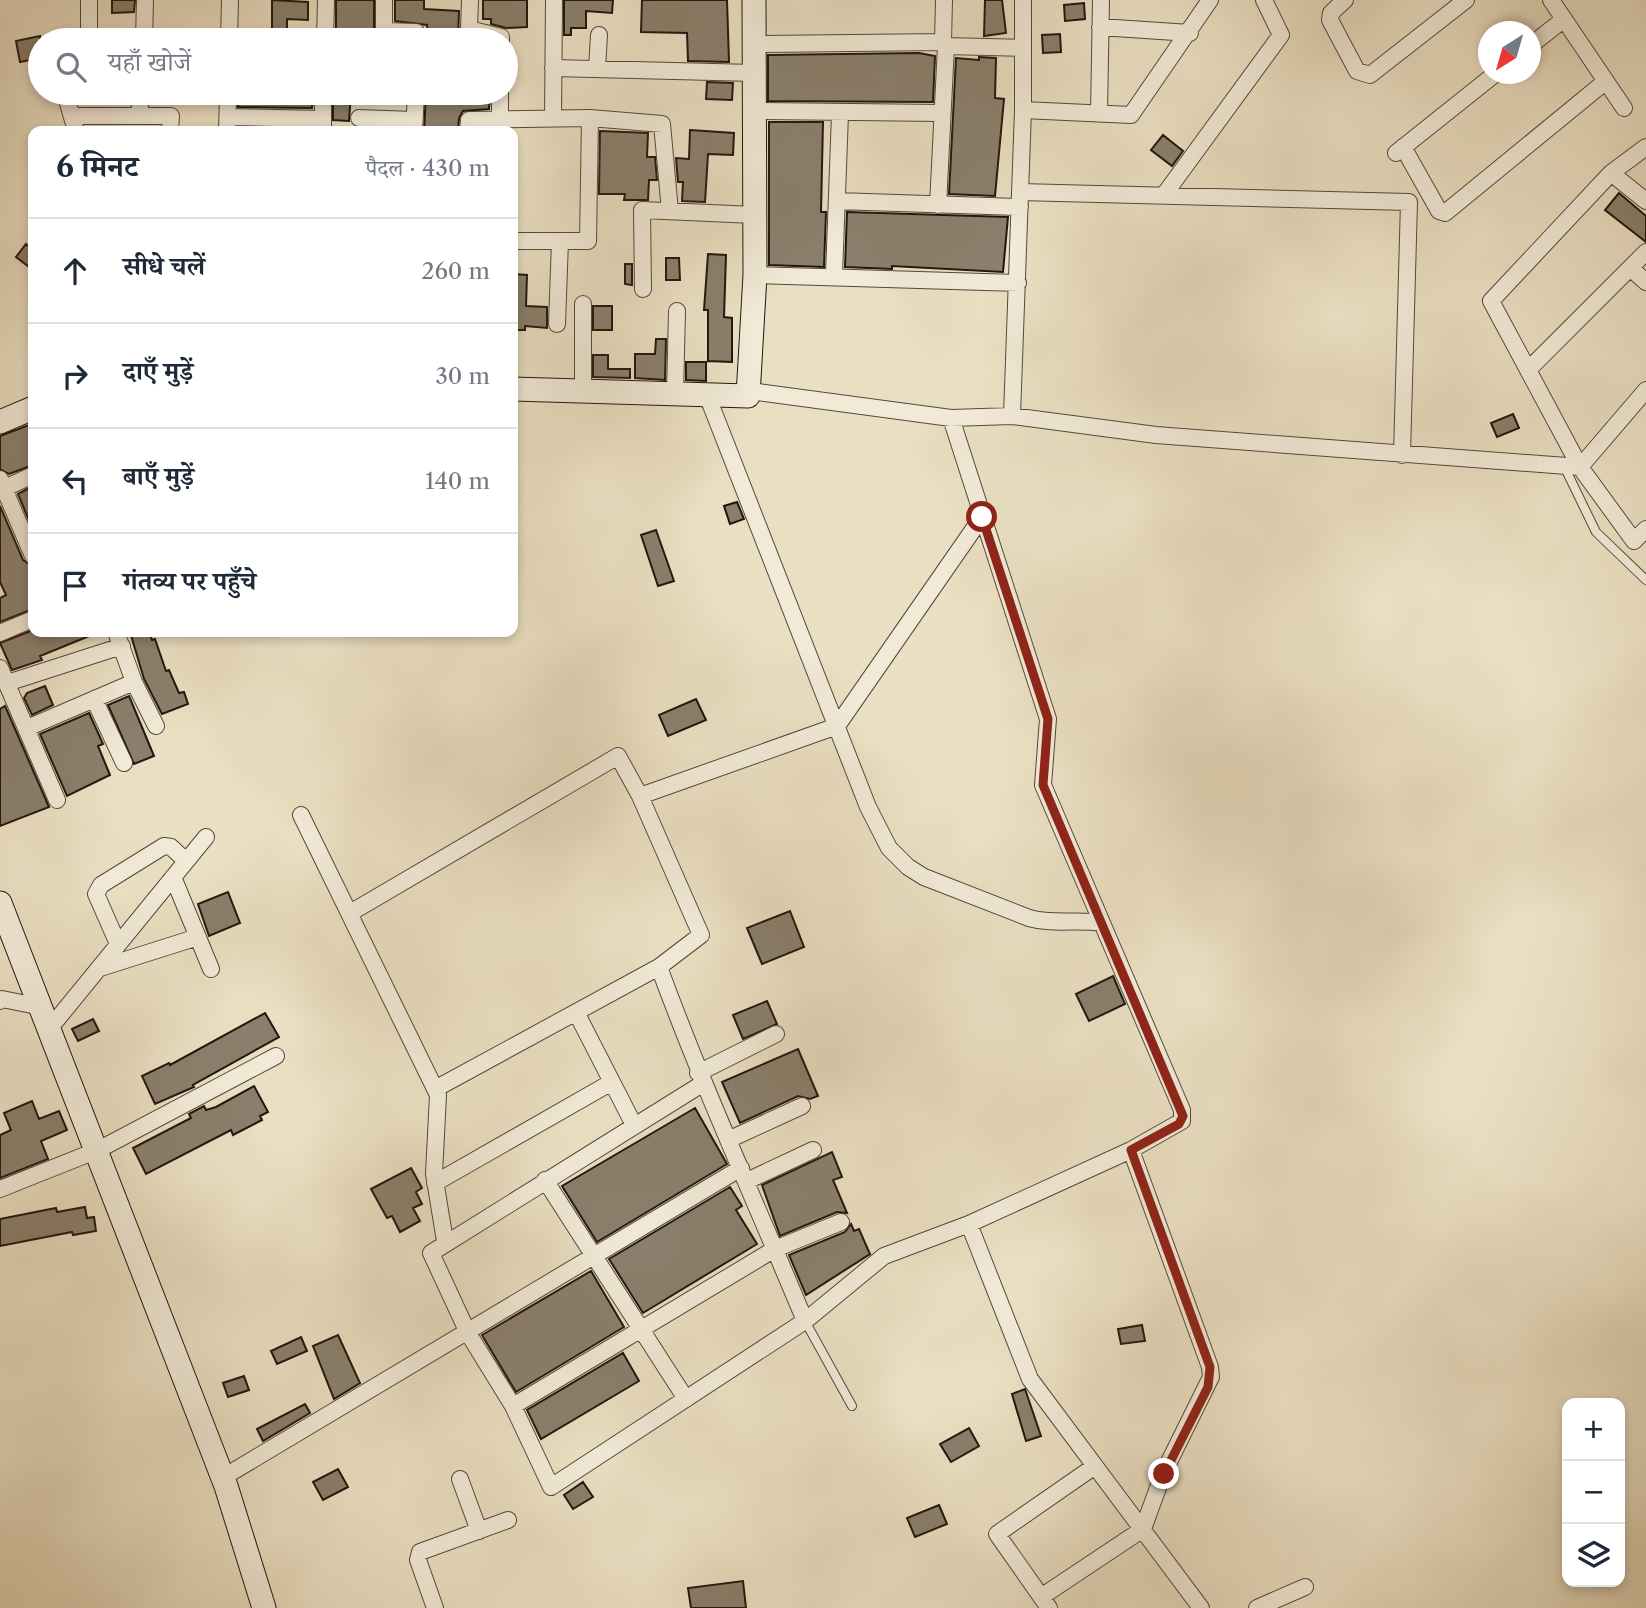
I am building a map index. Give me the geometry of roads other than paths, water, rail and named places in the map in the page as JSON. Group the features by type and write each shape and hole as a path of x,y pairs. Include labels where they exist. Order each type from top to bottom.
{"street":[{"path":"89,0 89,28"},
{"path":"144,28 145,0"},
{"path":"229,28 230,0"},
{"path":"325,28 326,0"},
{"path":"384,0 384,28"},
{"path":"469,28 470,0"},
{"path":"553,119 554,0"},
{"path":"518,389 744,398 750,391 755,275 754,0"},
{"path":"938,205 944,0"},
{"path":"1012,416 1023,110 1023,0"},
{"path":"1098,113 1101,0"},
{"path":"1023,110 1131,115 1190,33 1210,0"},
{"path":"1164,195 1281,35 1264,0"},
{"path":"1345,0 1331,13 1330,20 1357,71 1363,75 1370,75 1466,0"},
{"path":"1551,0 1624,108"},
{"path":"1541,38 1564,19"},
{"path":"1100,27 1190,33"},
{"path":"597,69 599,35"},
{"path":"754,44 944,44 1023,48"},
{"path":"553,68 754,73"},
{"path":"1482,84 1399,150 1439,211 1445,213 1606,81"},
{"path":"69,105 74,123 139,116 171,116 170,126"},
{"path":"139,116 140,105"},
{"path":"228,105 228,124 323,125 323,105"},
{"path":"359,118 414,126 415,105"},
{"path":"500,105 500,119"},
{"path":"754,111 942,113"},
{"path":"834,275 840,114"},
{"path":"518,241 588,241 590,118"},
{"path":"468,126 469,120 590,118 664,126 670,211"},
{"path":"1646,147 1611,173 1491,301 1528,370 1572,466 1634,541 1646,529"},
{"path":"1611,173 1646,201"},
{"path":"837,201 938,205 1020,199 1164,195 1409,202 1402,455"},
{"path":"643,289 642,210 754,215"},
{"path":"557,324 560,241"},
{"path":"1528,370 1646,252"},
{"path":"1630,268 1646,282"},
{"path":"755,275 834,275 1018,283"},
{"path":"583,304 583,391"},
{"path":"675,394 677,311"},
{"path":"750,391 951,418 1012,416 1156,435 1572,466 1646,390"},
{"path":"707,395 868,807 889,848 908,867 924,877 1036,920 1055,922 1077,919 1102,923"},
{"path":"0,422 28,410"},
{"path":"776,1034 700,1078 634,1125 445,1241 434,1249 431,1255 468,1333 513,1406 551,1487 805,1321 884,1256 969,1224 1131,1150 1179,1124 1183,1116 1043,785 1048,719 951,418"},
{"path":"28,476 2,484 28,544"},
{"path":"640,796 837,726 982,517"},
{"path":"0,633 28,621"},
{"path":"57,800 27,728 4,686 119,639 134,682 156,726"},
{"path":"27,728 134,682"},
{"path":"94,699 124,763"},
{"path":"350,913 618,756 640,796 701,935 659,967 435,1089"},
{"path":"301,815 438,1095 435,1183 445,1241"},
{"path":"46,1018 99,968 206,837"},
{"path":"118,944 96,894 101,885 164,846 171,847 186,861"},
{"path":"173,877 211,969"},
{"path":"0,903 98,1150 222,1478 264,1608"},
{"path":"99,968 198,937"},
{"path":"659,967 700,1078 744,1174 805,1321"},
{"path":"1,999 46,1018"},
{"path":"576,1012 634,1125"},
{"path":"0,1189 98,1150 275,1056"},
{"path":"435,1183 612,1082"},
{"path":"728,1140 802,1106"},
{"path":"222,1478 594,1256 744,1174 813,1150"},
{"path":"1095,1466 998,1534 1045,1602 1143,1529 1164,1474 1211,1377 1210,1367 1131,1150"},
{"path":"545,1180 686,1399"},
{"path":"513,1406 775,1249 841,1222"},
{"path":"969,1224 1030,1379 1201,1608"},
{"path":"460,1479 480,1531"},
{"path":"435,1608 418,1560 420,1552 508,1520"},
{"path":"1256,1608 1305,1587"}],"lane":[{"path":"1572,466 1596,532 1646,580"},
{"path":"805,1321 852,1406"}]}
